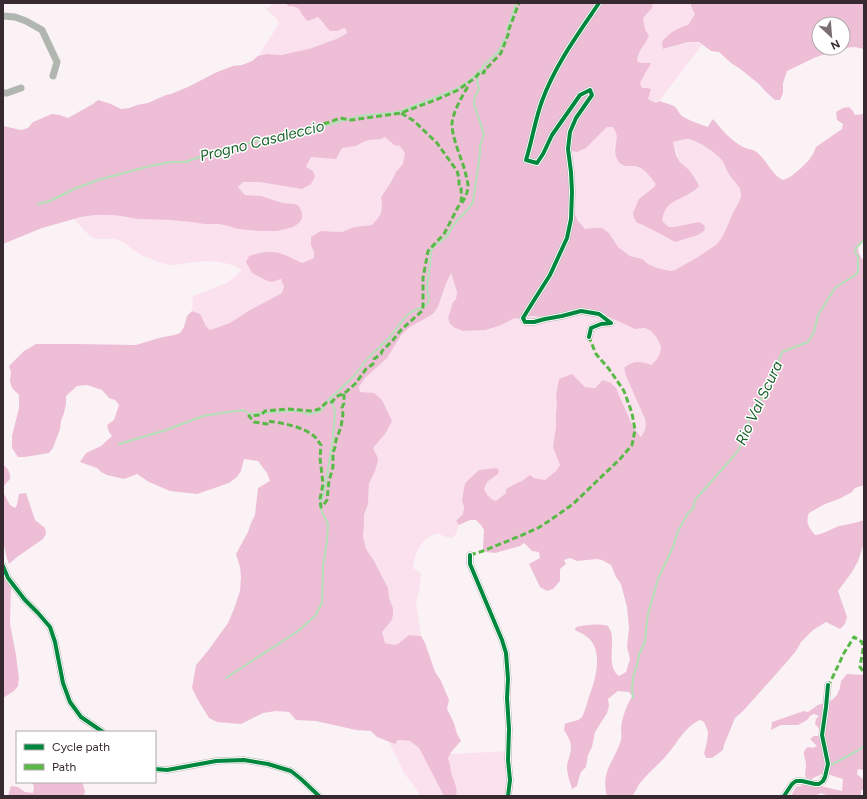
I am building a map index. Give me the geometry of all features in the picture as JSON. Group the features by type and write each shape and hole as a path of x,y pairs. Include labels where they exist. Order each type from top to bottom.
{"street":[{"path":"589,337 591,328 610,322 599,314 581,311 534,322 525,322 523,318 550,275 567,238 571,220 572,192 568,149 570,132 576,118 592,95 590,90 580,95 552,135 537,163 526,160 542,101 555,70 599,3"},
{"path":"3,16 15,17 42,30 57,62 53,76"},
{"path":"3,93 21,88"},
{"path":"470,555 470,564 506,653 509,729 508,760 510,780 508,796"},
{"path":"3,566 8,578 50,628 63,683 70,702 81,717 102,731"},
{"path":"784,796 792,784 796,781 819,784 826,777 828,764 822,735 828,685"},
{"path":"156,769 168,770 216,761 244,760 268,764 291,771 319,796"}],"shaded area":[{"path":"274,3 286,3 288,6 298,9 305,18 318,17 322,23 337,31 344,28 346,29 347,33 340,38 309,49 282,55 267,54 258,56 279,24 277,19 264,7 268,8"},
{"path":"286,3 653,3 652,8 643,18 645,29 649,36 640,50 637,61 641,63 651,63 640,83 642,88 651,89 648,99 656,103 659,101 674,106 685,118 708,127 713,119 730,138 743,147 759,154 776,175 783,180 790,177 809,160 816,147 842,129 843,124 837,120 836,112 843,108 849,107 855,115 864,114 864,239 858,248 859,254 862,259 864,259 864,485 855,488 852,492 809,513 807,520 809,527 815,535 824,533 839,526 864,520 864,543 858,561 838,591 847,617 845,624 840,629 826,622 813,630 801,642 796,651 785,664 735,718 723,750 712,758 706,758 704,753 708,732 704,722 700,720 685,731 666,756 640,783 632,796 607,796 605,780 609,766 621,740 622,720 632,696 629,692 618,691 608,699 609,706 607,713 595,732 586,767 581,772 577,786 572,789 567,767 571,744 564,730 565,724 578,720 582,717 594,680 597,664 597,656 592,642 586,636 575,630 576,627 588,625 608,626 612,637 613,667 619,676 626,672 630,659 627,647 629,628 627,607 621,584 611,565 602,560 577,561 570,558 564,560 566,564 560,569 560,581 553,589 547,591 540,587 529,564 540,558 539,552 532,551 524,543 520,546 495,553 486,552 483,549 484,530 481,525 476,520 470,520 459,525 456,521 463,514 464,507 462,500 465,483 479,470 496,468 499,470 498,474 487,482 484,489 492,499 496,501 506,493 506,489 530,475 534,478 545,480 556,471 560,465 553,447 556,426 556,395 559,379 572,374 585,387 595,388 603,380 611,383 616,388 633,427 641,437 646,424 645,419 624,368 634,362 651,365 657,359 661,347 657,338 651,331 645,328 635,329 598,312 546,317 532,316 513,319 499,326 485,330 463,331 450,324 448,318 453,302 456,299 457,292 451,273 438,307 433,314 410,327 402,334 387,358 365,378 359,387 360,392 374,393 382,400 392,421 385,434 373,448 378,461 369,484 368,504 364,515 363,536 366,549 388,588 389,598 393,608 392,620 382,632 385,643 395,645 409,635 421,636 425,643 435,672 441,681 449,700 447,709 461,741 448,758 456,786 456,796 444,796 419,748 410,741 398,740 395,744 377,737 371,731 356,730 316,721 296,720 289,712 276,711 263,713 241,724 217,722 209,718 198,700 192,688 196,665 228,623 234,609 240,591 241,577 236,554 255,515 258,488 270,481 267,473 258,461 244,459 241,471 237,477 229,483 197,494 170,491 149,482 137,474 124,479 107,475 97,468 80,462 86,453 101,446 112,436 107,425 114,420 119,405 115,400 109,398 102,390 87,385 77,386 66,396 66,404 60,429 53,448 49,453 18,457 12,448 12,436 19,408 19,395 12,388 9,366 24,351 36,344 136,345 180,333 184,327 187,316 192,311 200,314 206,326 210,330 230,323 250,310 282,293 284,287 281,279 272,282 267,281 252,273 246,262 249,256 263,252 276,252 302,263 314,258 311,237 321,231 342,232 354,227 372,225 380,215 382,210 381,197 396,172 403,164 405,153 400,146 394,145 385,137 381,139 369,140 356,146 342,148 336,159 311,157 306,167 313,171 315,177 311,184 302,189 259,182 243,182 238,187 245,195 261,196 299,206 302,213 302,219 293,227 277,231 260,231 238,229 219,224 95,215 81,217 42,228 3,244 3,126 21,130 28,128 33,122 52,114 68,118 98,100 121,109 148,103 188,87 217,72 252,61 258,56 267,54 282,55 309,49 339,38 347,33 346,29 344,28 337,31 330,31 318,17 308,21 296,7 288,6","holes":["607,127 613,127 617,137 615,151 617,159 620,163 622,165 641,168 656,184 639,199 633,213 634,218 637,223 675,242 698,235 704,231 705,226 699,222 669,227 662,221 666,209 672,202 693,192 699,186 689,170 680,162 676,155 673,142 686,139 692,140 717,155 741,191 740,200 732,214 722,238 717,244 698,257 671,271 657,268 648,264 642,259 630,256 618,247 609,233 602,228 585,229 578,221 571,206 567,163 572,151 577,152 586,148"]},
{"path":"653,3 690,3 695,13 688,25 683,26 663,49 688,42 702,45 656,103 648,99 647,88 642,88 640,83 647,71 641,63 637,61 640,50 649,36 645,29 643,18 652,8"},
{"path":"690,3 864,3 864,49 851,47 851,16 811,16 811,56 819,56 787,71 783,83 783,93 780,100 775,100 759,84 719,52 711,51 699,42 688,42 663,49 662,42 667,36 688,25 695,14"},
{"path":"607,127 613,127 615,130 616,143 614,149 623,166 642,169 656,184 639,199 637,223 675,242 687,224 676,227 668,226 661,221 663,215 665,210 672,202 693,192 696,180 689,170 680,162 673,142 686,139 696,140 722,161 741,192 740,201 730,218 720,241 717,244 698,257 671,271 657,268 648,264 642,259 630,256 618,247 609,233 593,228 585,229 578,221 571,206 567,163 572,150 586,148"},
{"path":"385,137 394,145 400,146 406,153 403,164 396,172 381,197 381,212 372,225 354,227 342,232 321,231 311,245 314,252 314,258 302,263 281,254 252,273 267,281 272,282 281,279 284,287 282,293 250,310 230,323 210,330 206,326 200,314 192,311 193,296 229,282 242,270 230,264 212,261 170,265 162,263 136,252 121,241 115,239 94,238 74,219 95,215 110,215 137,219 219,224 238,229 277,231 298,224 302,219 302,213 295,204 283,203 261,196 245,195 238,187 243,182 259,182 302,189 306,167 311,157 321,157 342,148 356,146 369,140 381,139"},
{"path":"451,273 457,292 456,299 453,302 448,318 450,324 463,331 485,330 499,326 513,319 532,316 546,317 598,312 635,329 644,328 651,331 657,338 661,347 657,359 651,365 624,368 645,419 646,424 641,437 633,427 616,388 585,387 580,382 556,395 556,426 553,447 560,465 556,471 545,480 527,477 517,483 496,501 486,493 484,489 487,482 498,474 479,470 465,483 462,500 464,507 463,514 456,521 459,525 456,534 452,538 438,533 432,535 420,546 416,556 413,568 421,573 419,592 416,602 421,636 409,635 395,645 385,643 382,632 392,620 393,608 389,598 388,588 366,549 363,536 364,515 368,504 369,484 375,471 377,456 373,448 385,434 366,392 360,392 359,387 365,378 387,358 402,334 410,327 433,314 438,307"},
{"path":"3,465 10,473 10,479 3,487"},
{"path":"3,492 10,505 15,508 19,494 26,493 35,520 45,528 46,534 43,539 9,564 3,537"},
{"path":"3,573 11,586 10,624 19,678 18,686 14,691 3,698"},
{"path":"847,674 864,675 864,770 858,769 857,774 864,780 864,788 861,791 861,796 826,796 821,793 816,796 791,796 796,787 811,783 842,791 843,779 824,773 811,779 806,778 804,751 808,747 813,748 817,746 810,739 814,736 819,736 822,732 815,724 816,719 819,716 814,714 798,725 781,725 771,730 772,722 804,711 808,712 818,705 832,700 837,695 841,681"},
{"path":"388,740 395,743 398,740 410,741 419,748 444,796 420,796 404,773"},
{"path":"511,751 512,796 456,796 456,786 448,758 450,754"},
{"path":"32,783 82,783 85,791 84,796 8,796 11,786 18,787 25,792 33,793 34,787"}],"waterway":[{"path":"119,444 166,430 203,416 243,410 250,414 290,411 298,411 309,414 318,412 322,410 327,401 354,376 368,358 390,337 406,316 427,304 429,301 427,288 431,251 433,247 447,236 454,224 473,202 480,146 484,134 474,104 475,96 479,89 477,81 478,76 484,65 498,52 507,36 508,26 516,3"},
{"name":"Progno Casaleccio","path":"38,204 50,201 74,189 98,180 150,166 171,162 185,162 203,156 222,153 249,143 295,134 360,116 401,111 454,90 469,81 480,71"},
{"name":"Rio Val Scura","path":"633,698 633,678 639,655 645,641 648,614 658,579 673,547 678,531 688,513 693,509 695,500 739,449 754,408 767,392 782,352 808,342 814,332 818,315 835,288 858,272 858,257 855,252 856,248 864,240"},
{"path":"226,678 298,631 315,616 322,603 323,566 328,524 320,505 324,492 333,439 335,411 330,398"},
{"path":"831,765 864,746"}],"marked path":[{"path":"280,135 340,118 351,120 401,113 458,90 475,78 480,72 484,73 485,68 488,67 501,53 519,3"},
{"path":"462,203 467,193 468,184 455,141 452,129 452,120 469,85"},
{"path":"343,394 343,414 341,427 333,453 333,467 329,481 327,500 321,507 320,499 323,484 320,458 321,445 317,439 299,428 268,421 267,424 254,422 249,416 261,415 265,411 287,409 313,411 319,409 326,403 332,402 336,397 346,392 355,384 366,369 373,364 374,359 381,354 401,330 423,310 423,278 428,251 444,234 460,205 461,188 459,186 457,171 437,143 414,121 401,113"},
{"path":"470,555 520,536 549,521 573,504 620,459 632,445 635,430 632,413 624,391 609,369 596,354 589,337"},
{"path":"828,687 844,653 854,637 862,642 863,649 860,667 864,671"}],"cycle path":[{"path":"589,337 591,328 601,324 611,323 599,314 581,311 534,322 525,322 523,318 550,275 567,238 571,219 572,192 568,149 570,132 576,118 592,95 590,90 580,95 552,135 537,163 526,160 540,108 553,75 599,3"},
{"path":"470,555 470,564 506,653 509,729 508,760 510,780 508,796"},
{"path":"3,566 8,578 25,600 50,627 55,642 63,683 70,702 81,717 102,731"},
{"path":"784,796 792,784 796,781 819,784 825,777 828,764 822,735 828,685"},
{"path":"156,769 167,770 216,761 244,760 268,764 291,771 319,796"}]}
